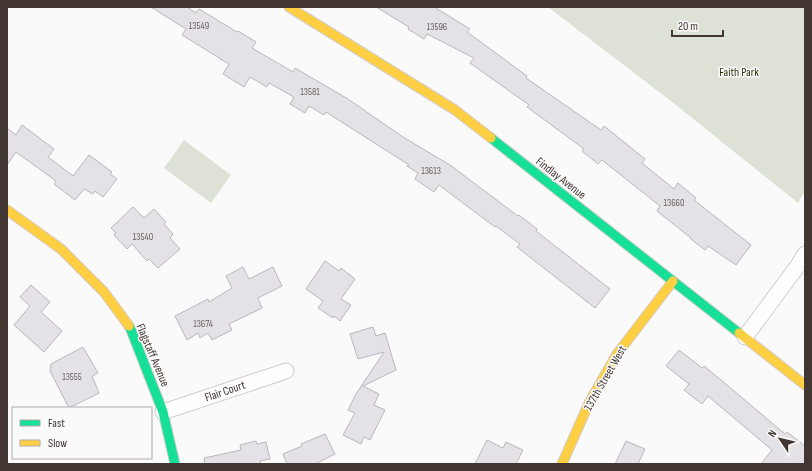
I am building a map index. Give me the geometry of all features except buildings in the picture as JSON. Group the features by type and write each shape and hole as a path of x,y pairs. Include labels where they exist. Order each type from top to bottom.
{"street":[{"name":"Findlay Avenue","path":"289,7 455,110 805,385"},
{"name":"Flagstaff Avenue","path":"7,210 61,249 104,292 131,330 163,412 175,464"},
{"path":"745,338 805,254"},
{"name":"137th Street West","path":"562,464 589,403 616,354 674,281"},
{"name":"Flair Court","path":"163,412 286,371"}],"path":[{"path":"563,7 647,70 771,149 805,152"}],"green space":[{"name":"Faith Park","path":"548,7 805,7 805,191 798,203 676,105"},
{"path":"184,140 231,175 211,203 164,168"}],"traffic: fast":[{"path":"491,138 739,333"},
{"path":"129,326 163,412 175,464"}],"traffic: slow":[{"path":"289,7 455,110 491,138"},
{"path":"7,210 61,249 104,292 129,326"},
{"path":"562,464 589,403 617,354 673,281"},
{"path":"739,333 805,385"}]}
